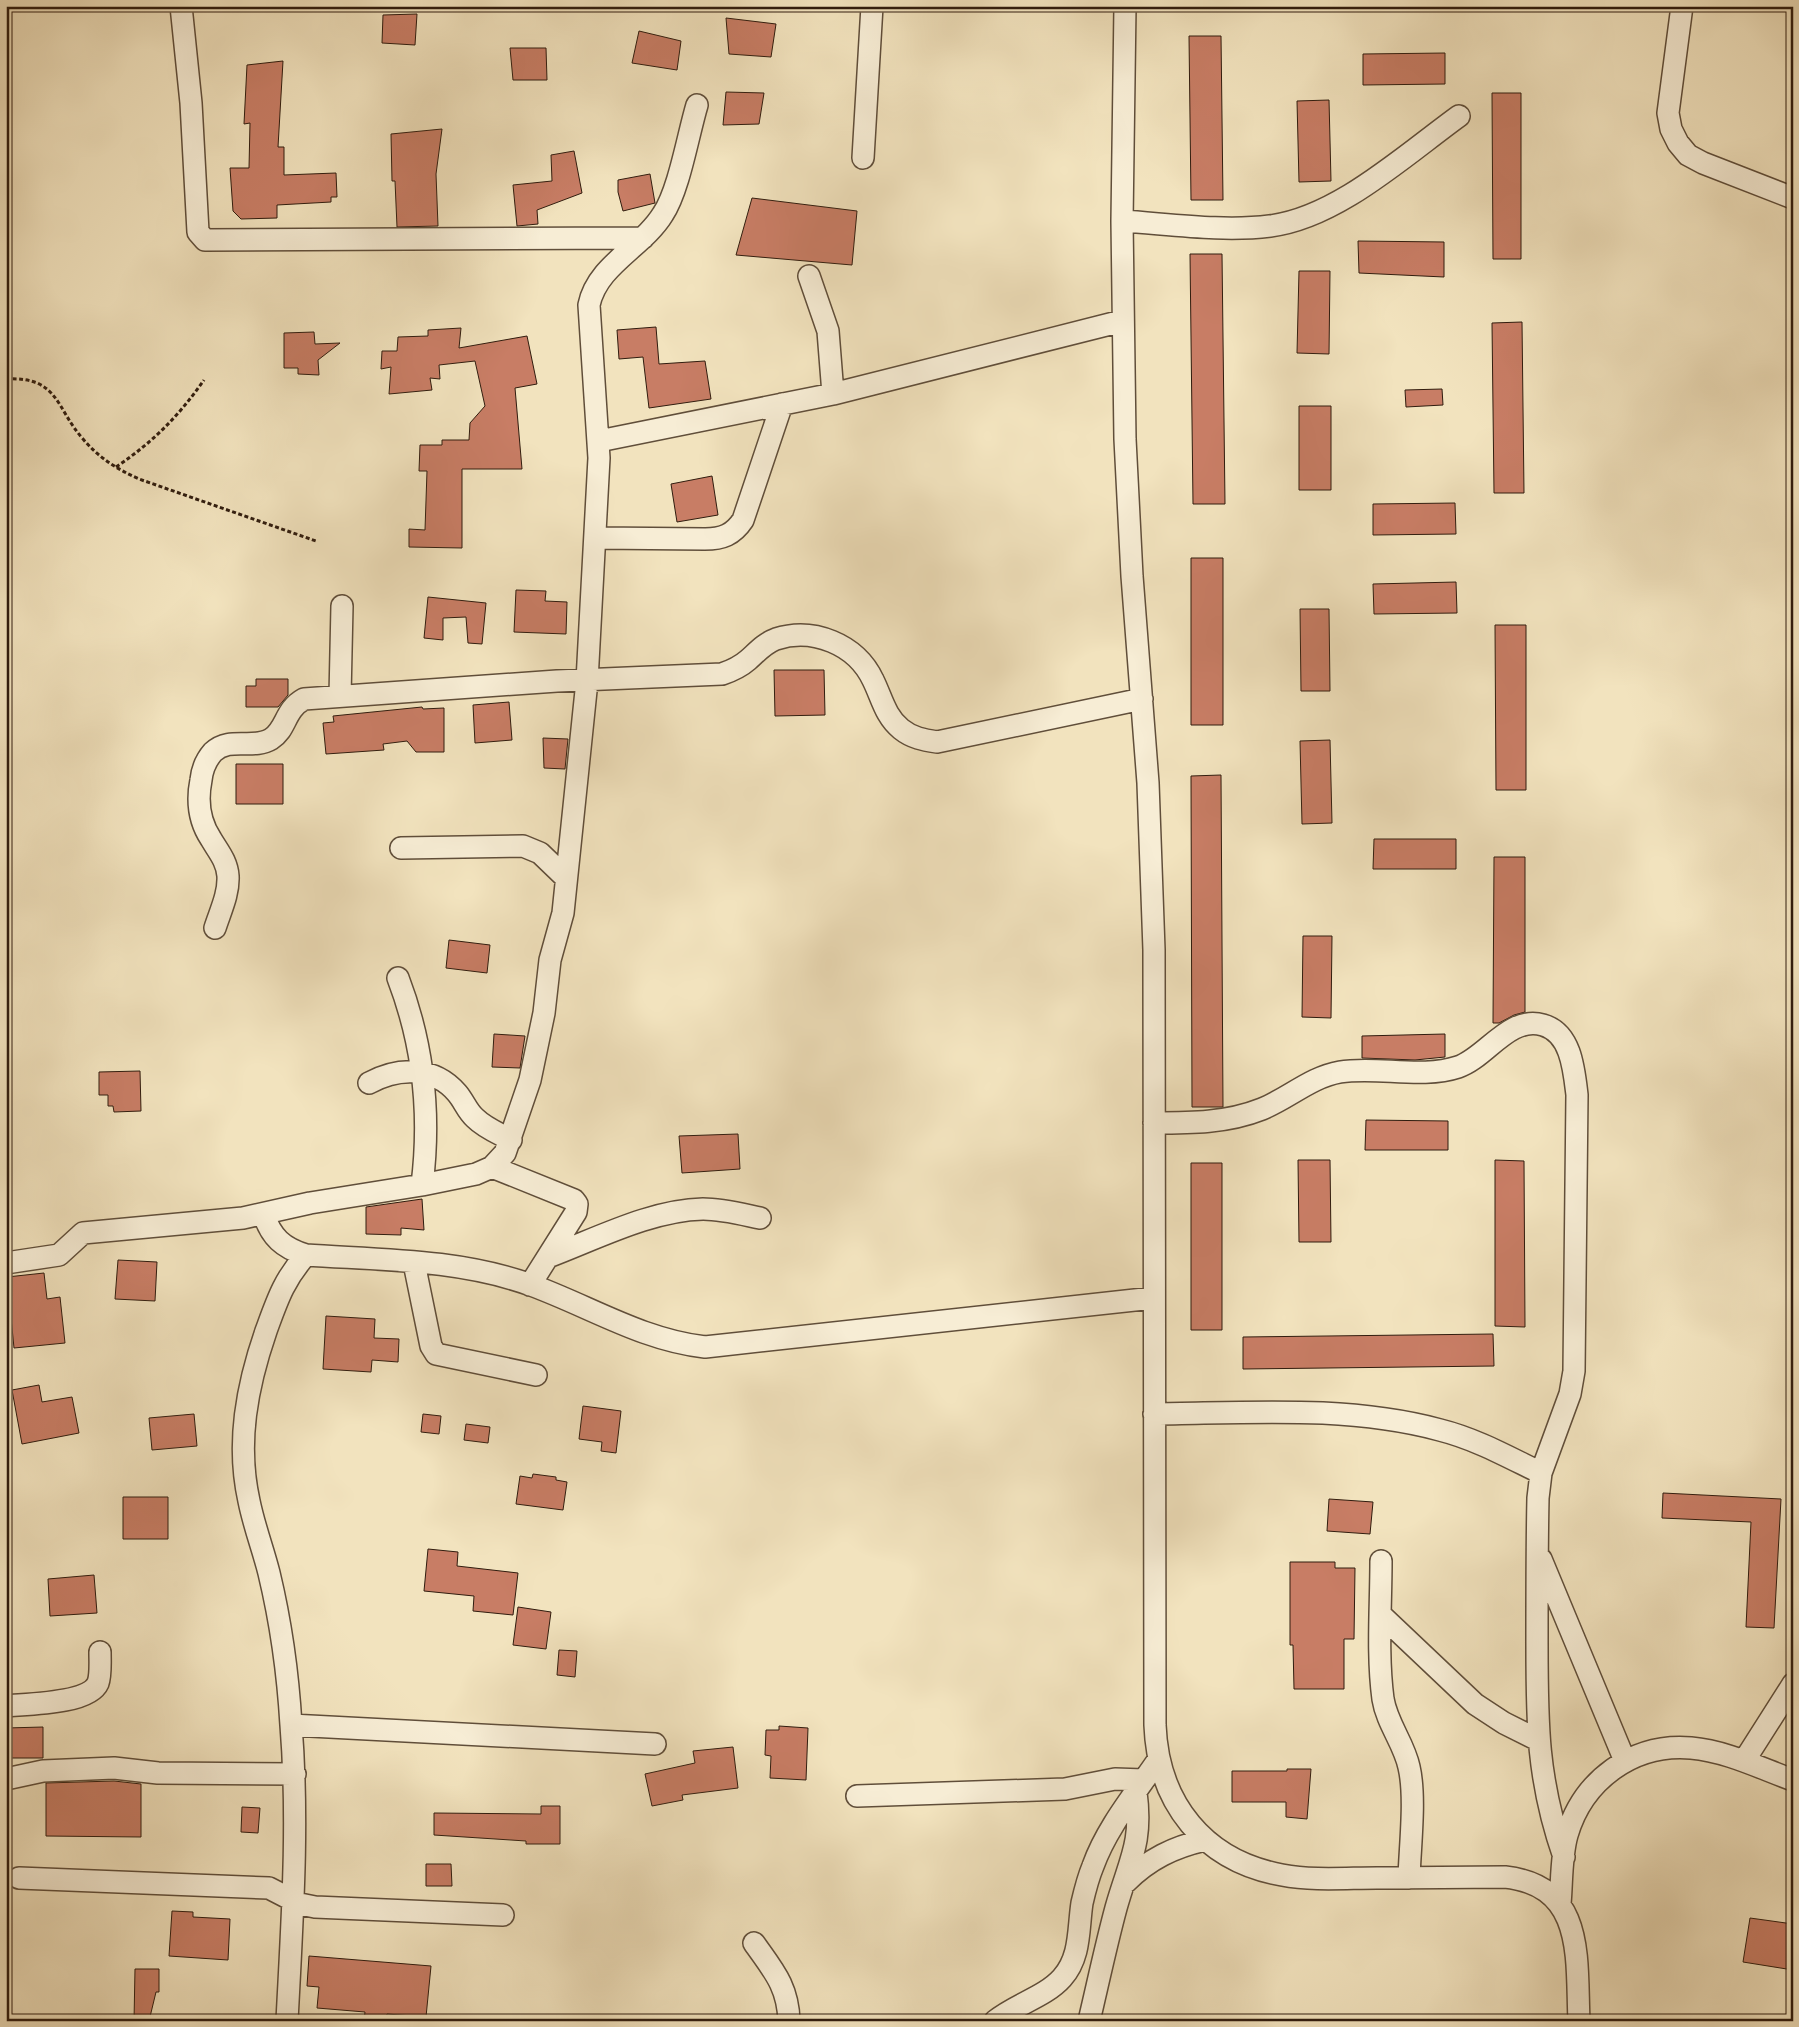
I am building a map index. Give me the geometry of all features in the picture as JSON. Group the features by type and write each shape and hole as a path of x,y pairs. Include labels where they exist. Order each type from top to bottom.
{"street":[{"path":"181,6 190,103 198,226 201,236 205,240 642,238"},
{"path":"863,158 872,6"},
{"path":"1125,6 1122,321 1132,576 1142,699 1152,866 1155,1725 1158,1760 1175,1803 1189,1823 1206,1840 1242,1864 1284,1876 1305,1878 1521,1879 1536,1884 1560,1904 1574,1932 1579,2021"},
{"path":"1682,6 1668,114 1671,129 1678,143 1688,155 1703,163 1793,198"},
{"path":"6,1263 59,1255 83,1233 264,1215 310,1203 422,1185 476,1174 492,1167 505,1154 511,1140 538,1047 546,986 563,913 587,681 596,538 599,441 590,310 591,294 602,277 658,221 670,202 697,104"},
{"path":"1122,221 1246,228 1296,221 1342,201 1459,116"},
{"path":"809,276 828,330 833,394"},
{"path":"599,441 833,394 1122,321"},
{"path":"596,538 705,539 723,537 731,533 743,520 782,404"},
{"path":"340,696 342,606"},
{"path":"215,928 225,897 228,877 223,857 206,830 200,811 200,783 206,761 222,746 233,742 262,742 270,739 278,733 290,709 304,699 557,681 722,674 735,669 758,650 774,640 793,635 813,636 832,641 849,650 863,664 873,680 888,716 902,730 918,739 937,742 1142,699"},
{"path":"401,848 523,846 540,853 566,878"},
{"path":"398,978 414,1024 424,1072 427,1117 422,1185"},
{"path":"1154,1123 1203,1122 1244,1116 1282,1100 1313,1080 1343,1071 1453,1069 1474,1060 1515,1027 1528,1024 1542,1024 1564,1038 1573,1066 1577,1095 1575,1346 1570,1394 1541,1473 1538,1498 1537,1549 1538,1740 1546,1800 1564,1857"},
{"path":"369,1083 401,1071 424,1072 450,1086 474,1117 511,1140"},
{"path":"492,1167 574,1200 576,1204 576,1212 530,1285"},
{"path":"548,1257 667,1214 694,1210 720,1210 760,1218"},
{"path":"264,1215 271,1232 283,1246 306,1255 414,1263 480,1271 530,1285 652,1336 678,1344 705,1347 1153,1298"},
{"path":"287,2021 296,1856 291,1725 277,1610 269,1571 248,1498 243,1433 249,1390 263,1340 288,1276 306,1255"},
{"path":"414,1263 431,1346 436,1354 536,1375"},
{"path":"1154,1414 1336,1413 1389,1418 1450,1433 1493,1449 1541,1473"},
{"path":"1537,1549 1625,1761"},
{"path":"1381,1561 1381,1680 1384,1702 1390,1724 1402,1745 1410,1768 1412,1792 1409,1878"},
{"path":"1381,1615 1475,1704 1496,1719 1538,1740"},
{"path":"6,1706 62,1700 92,1691 98,1682 100,1652"},
{"path":"1744,1761 1793,1684"},
{"path":"291,1725 654,1744"},
{"path":"1560,1904 1566,1837 1582,1801 1608,1772 1625,1761 1646,1752 1669,1748 1691,1748 1744,1761 1793,1780"},
{"path":"995,2021 1016,2006 1052,1987 1070,1968 1078,1942 1082,1903 1093,1864 1111,1828 1158,1760"},
{"path":"6,1780 43,1771 114,1768 158,1773 294,1774"},
{"path":"857,1796 1065,1790 1116,1779 1140,1786"},
{"path":"1089,2021 1116,1910 1137,1846 1140,1786"},
{"path":"1126,1882 1154,1859 1169,1850 1206,1840"},
{"path":"19,1878 269,1888 300,1904 316,1907 503,1914"},
{"path":"754,1943 780,1979 786,1993 789,2021"}],"path":[{"path":"6,379 26,380 39,384 51,391 82,438 115,468 139,479 316,541"},
{"path":"115,468 141,450 165,429 204,380"}],"building":[{"path":"417,14 415,45 382,43 383,15"},
{"path":"726,18 776,24 771,57 729,54"},
{"path":"639,31 681,41 677,70 632,63"},
{"path":"1189,36 1221,36 1223,200 1191,200"},
{"path":"510,48 546,48 547,80 513,80"},
{"path":"1445,53 1445,84 1363,85 1363,54"},
{"path":"283,61 278,147 284,147 284,175 336,173 337,197 331,197 331,202 277,205 277,218 241,219 233,211 230,168 249,168 250,123 244,124 247,65"},
{"path":"726,92 764,93 759,124 723,125"},
{"path":"1492,93 1521,93 1521,259 1493,259"},
{"path":"1329,100 1331,181 1299,182 1297,101"},
{"path":"442,129 436,174 438,226 397,227 395,181 392,181 391,134"},
{"path":"574,151 582,193 537,210 538,224 517,226 513,185 552,181 551,155"},
{"path":"650,174 655,203 623,211 618,192 618,180"},
{"path":"752,198 857,211 852,265 736,255"},
{"path":"1358,241 1444,242 1444,277 1359,273"},
{"path":"1190,254 1222,254 1225,504 1193,504"},
{"path":"1299,271 1330,271 1329,354 1297,353"},
{"path":"1522,322 1524,493 1494,493 1492,323"},
{"path":"656,327 659,364 705,361 711,399 649,408 643,357 619,359 617,330"},
{"path":"461,328 459,348 527,336 537,384 515,388 522,469 462,469 462,548 409,547 409,529 425,530 427,471 419,471 420,445 442,445 442,440 469,440 470,423 485,406 475,361 439,365 440,379 430,378 432,390 389,394 391,367 381,369 382,351 397,351 398,337 428,336 428,330"},
{"path":"314,332 315,344 340,343 318,360 319,375 298,374 298,368 284,368 284,333"},
{"path":"1442,389 1443,405 1406,407 1405,390"},
{"path":"1299,406 1331,406 1331,490 1299,490"},
{"path":"712,476 718,515 677,522 671,484"},
{"path":"1455,503 1456,534 1373,535 1373,504"},
{"path":"1191,558 1223,558 1223,725 1191,725"},
{"path":"1456,582 1457,613 1374,614 1373,584"},
{"path":"516,590 546,591 545,601 567,602 566,634 514,632"},
{"path":"428,597 486,603 482,644 468,643 466,617 443,618 443,640 424,638"},
{"path":"1300,609 1329,609 1330,691 1301,691"},
{"path":"1495,625 1526,625 1526,790 1496,790"},
{"path":"774,670 824,670 825,715 775,716"},
{"path":"256,679 288,679 288,695 278,707 246,707 246,686 256,686"},
{"path":"509,702 512,740 475,743 473,705"},
{"path":"422,707 423,709 444,708 444,752 416,752 407,741 383,744 384,750 326,754 323,723 334,722 333,716"},
{"path":"543,738 568,739 565,769 544,768"},
{"path":"1330,740 1332,823 1302,824 1300,741"},
{"path":"236,764 283,764 283,804 236,804"},
{"path":"1221,775 1223,1107 1192,1107 1191,776"},
{"path":"1374,839 1456,839 1456,869 1373,869"},
{"path":"1494,857 1525,857 1525,1012 1514,1015 1499,1023 1493,1023"},
{"path":"1303,936 1332,936 1331,1018 1302,1017"},
{"path":"449,940 490,945 487,973 446,968"},
{"path":"494,1034 525,1036 520,1068 492,1067"},
{"path":"1445,1034 1445,1057 1415,1060 1362,1058 1362,1036"},
{"path":"140,1071 141,1111 114,1112 113,1106 108,1106 108,1095 99,1095 99,1072"},
{"path":"1366,1120 1448,1121 1448,1150 1365,1150"},
{"path":"738,1134 740,1169 682,1173 679,1136"},
{"path":"1298,1160 1330,1160 1331,1242 1299,1242"},
{"path":"1495,1160 1524,1161 1525,1327 1495,1326"},
{"path":"1191,1163 1222,1163 1222,1330 1191,1330"},
{"path":"422,1199 424,1230 401,1228 401,1235 366,1234 366,1207"},
{"path":"118,1260 157,1262 155,1301 115,1299"},
{"path":"44,1273 47,1299 60,1297 65,1343 14,1348 7,1277"},
{"path":"326,1316 375,1319 374,1338 399,1339 398,1362 372,1360 371,1372 323,1369"},
{"path":"1493,1334 1494,1366 1243,1369 1243,1337"},
{"path":"39,1385 42,1402 72,1397 79,1433 22,1444 12,1390"},
{"path":"583,1406 621,1411 616,1453 601,1451 602,1442 579,1439"},
{"path":"194,1414 197,1446 152,1450 149,1418"},
{"path":"423,1414 441,1416 439,1434 421,1432"},
{"path":"466,1424 490,1427 488,1443 464,1440"},
{"path":"533,1474 556,1477 556,1480 567,1482 563,1510 516,1504 520,1476 532,1478"},
{"path":"1663,1493 1781,1499 1774,1628 1746,1627 1751,1522 1662,1518"},
{"path":"123,1497 168,1497 168,1539 123,1539"},
{"path":"1329,1499 1373,1502 1370,1534 1327,1531"},
{"path":"428,1549 458,1552 457,1566 518,1573 513,1615 473,1611 474,1596 424,1591"},
{"path":"1290,1562 1335,1562 1335,1568 1355,1568 1354,1639 1344,1639 1344,1689 1294,1689 1293,1645 1290,1645"},
{"path":"94,1575 97,1613 50,1616 48,1579"},
{"path":"518,1607 551,1612 546,1649 513,1645"},
{"path":"559,1650 577,1651 575,1677 557,1675"},
{"path":"779,1726 808,1728 806,1780 770,1778 771,1756 765,1755 766,1730 779,1730"},
{"path":"43,1727 43,1758 6,1758 6,1728"},
{"path":"733,1747 738,1788 682,1795 683,1800 652,1806 645,1774 695,1763 693,1751"},
{"path":"1287,1769 1311,1769 1307,1819 1286,1817 1286,1802 1232,1802 1232,1771 1287,1771"},
{"path":"114,1781 141,1784 141,1837 46,1836 46,1783"},
{"path":"541,1806 560,1806 560,1844 526,1844 526,1841 434,1835 434,1813 541,1814"},
{"path":"242,1807 260,1808 258,1833 241,1832"},
{"path":"426,1864 451,1864 452,1886 426,1886"},
{"path":"172,1911 193,1912 193,1917 230,1919 228,1960 169,1956"},
{"path":"1750,1918 1793,1924 1793,1970 1743,1962"},
{"path":"309,1956 431,1966 426,2017 387,2014 386,2021 364,2021 365,2012 317,2008 319,1987 307,1986"},
{"path":"135,1969 159,1969 159,1992 156,1992 149,2021 134,2021"}]}
